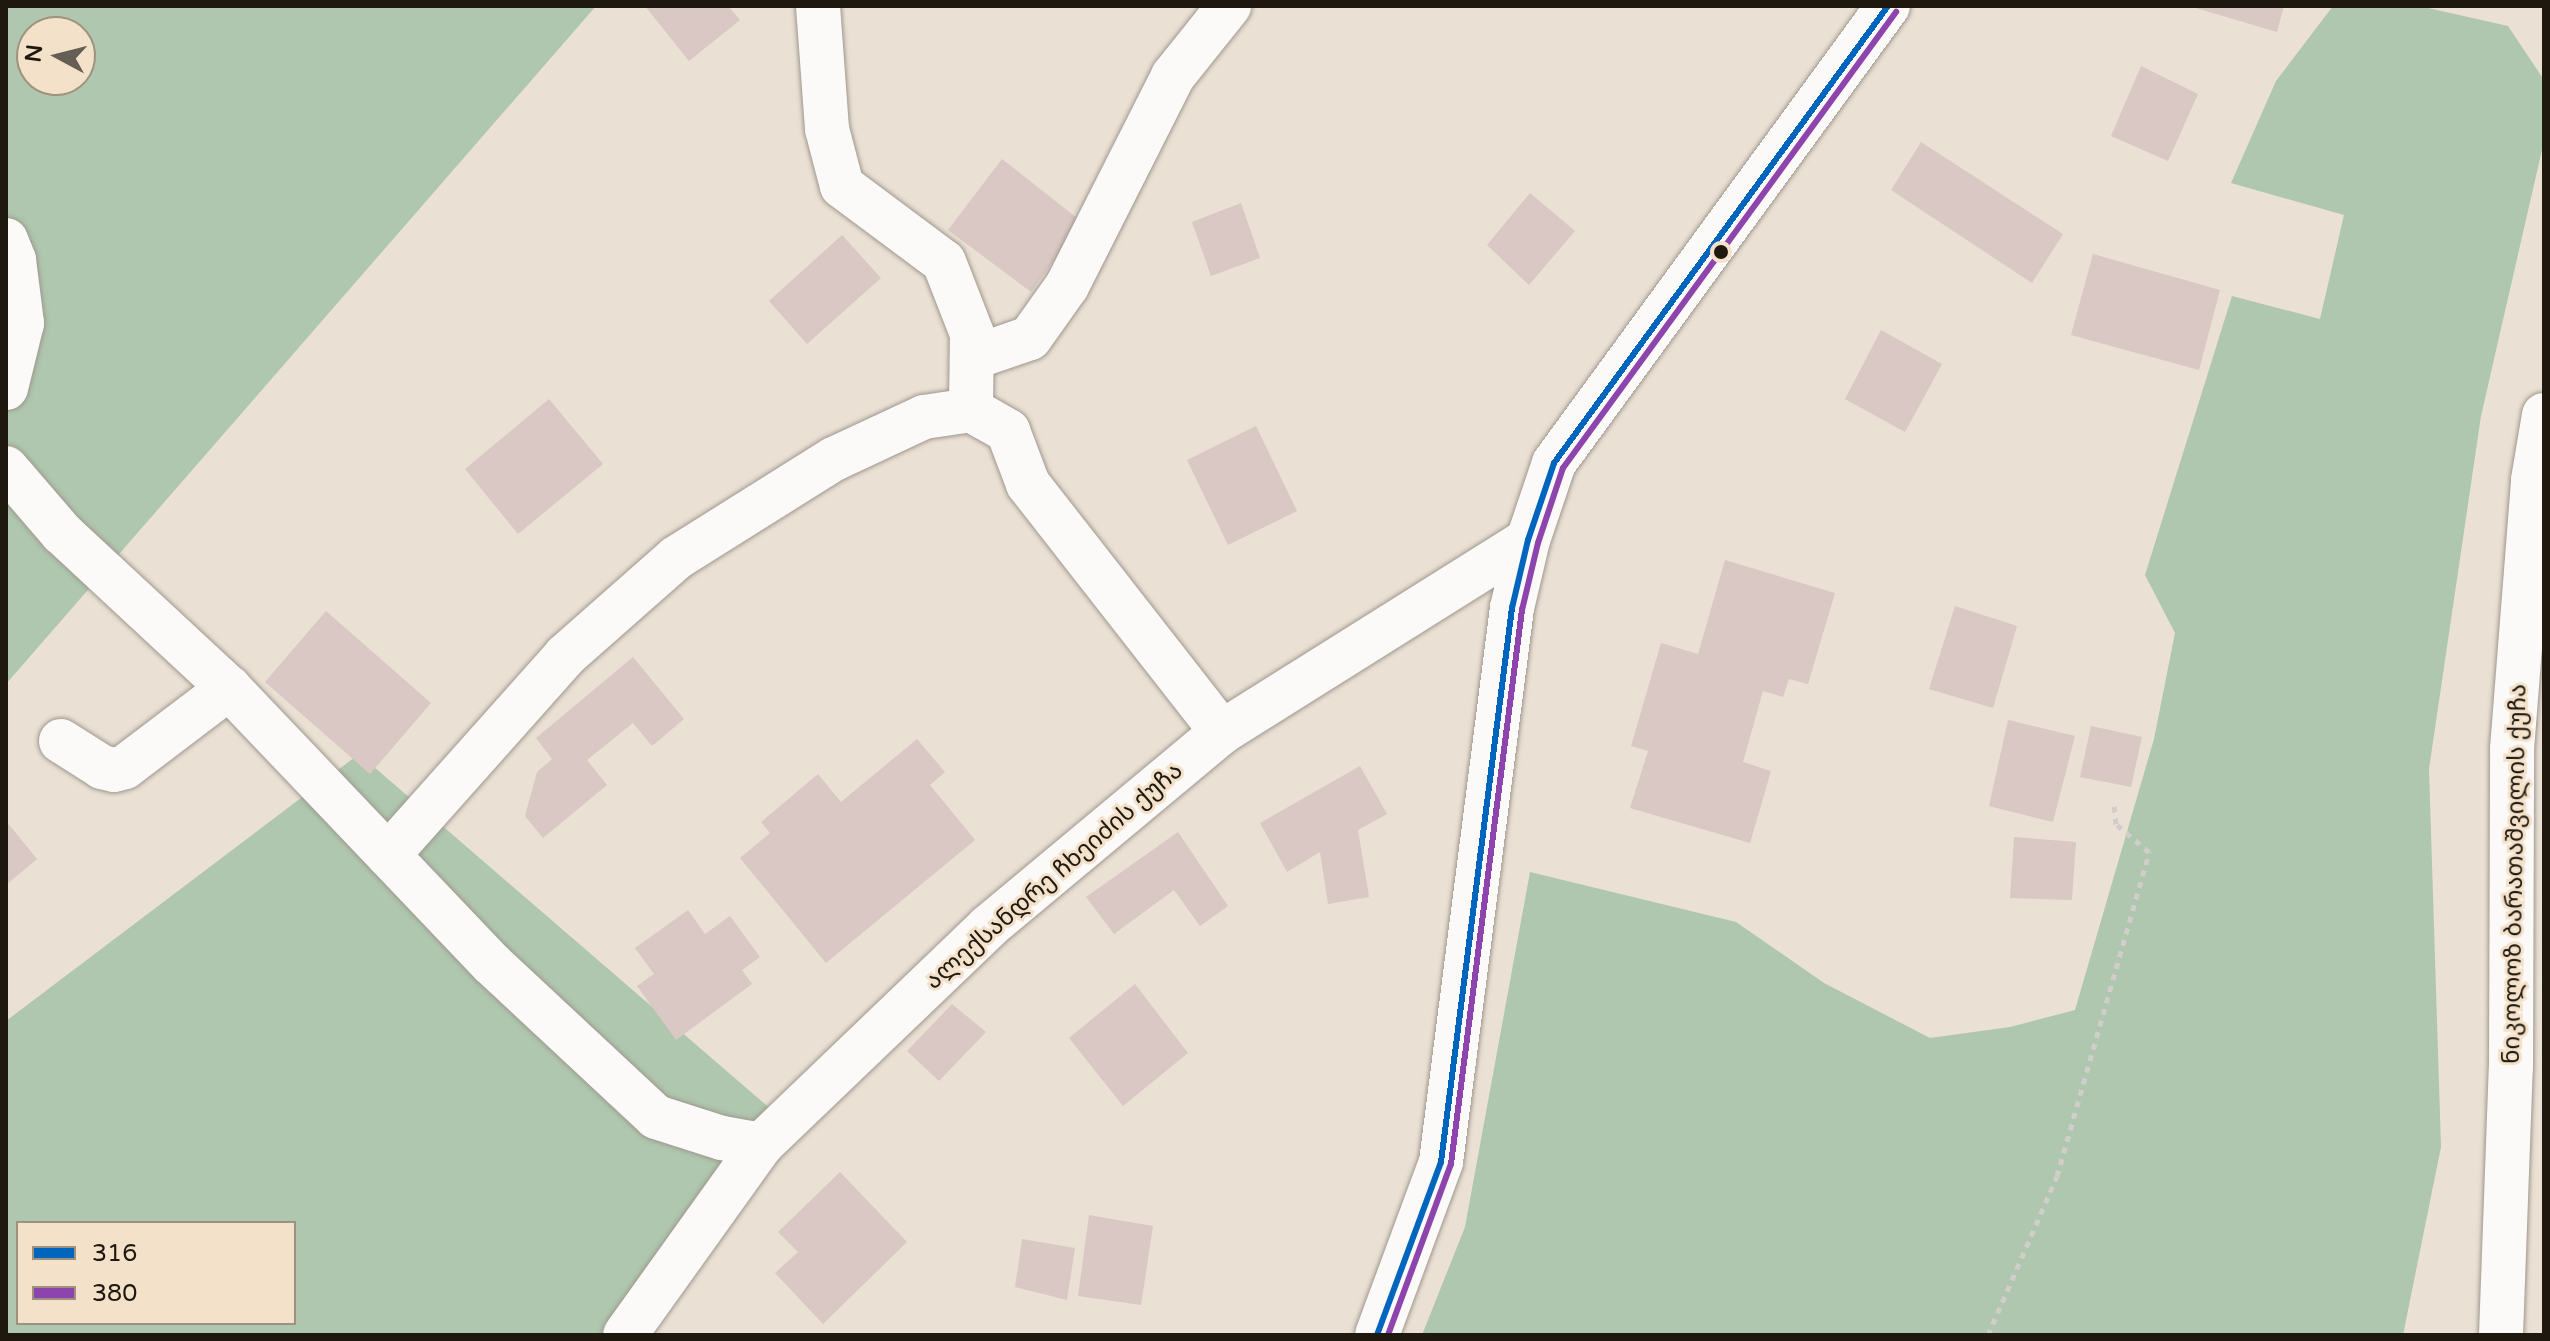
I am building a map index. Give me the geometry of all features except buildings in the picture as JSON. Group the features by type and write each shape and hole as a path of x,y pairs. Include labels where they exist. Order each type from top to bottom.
{"street":[{"path":"818,6 827,129 842,186 944,262 972,334 971,410"},
{"path":"972,358 1030,338 1067,286 1173,76 1229,6"},
{"path":"1377,1335 1441,1162 1512,608 1528,540 1554,463 1888,6"},
{"path":"6,240 14,260 22,323 6,388"},
{"path":"388,855 565,656 676,558 834,459 924,417 971,410 1008,431 1028,484 1082,558 1222,732"},
{"name":"ნიკოლოზ ბარათაშვილის ქუჩა","path":"2501,1335 2511,1067 2529,732 2533,480 2544,415"},
{"path":"6,468 62,533 229,688 492,964 656,1117 722,1138 761,1145"},
{"name":"ალექსანდრე ჩხეიძის ქუჩა","path":"625,1335 761,1145 988,927 1222,732 1528,540"},
{"path":"61,741 102,767 114,770 125,767 229,688"}],"path":[{"path":"1988,1335 2057,1176 2149,852 2116,824 2114,806"}],"green space":[{"path":"6,6 596,6 6,684"},
{"path":"2333,6 2419,6 2508,26 2544,80 2544,141 2481,416 2429,769 2441,1147 2403,1335 1422,1335 1465,1227 1530,872 1736,922 1824,983 1930,1038 2010,1027 2075,1010 2154,739 2175,633 2145,575 2232,296 2320,319 2344,215 2231,183 2276,81"},
{"path":"359,754 781,1118 621,1335 6,1335 6,1021"}],"transit line":[{"name":"316","path":"1377,1335 1441,1162 1512,608 1528,540 1554,463 1888,6"},
{"name":"380","path":"1388,1335 1451,1164 1522,610 1538,543 1563,468 1896,12"}]}
